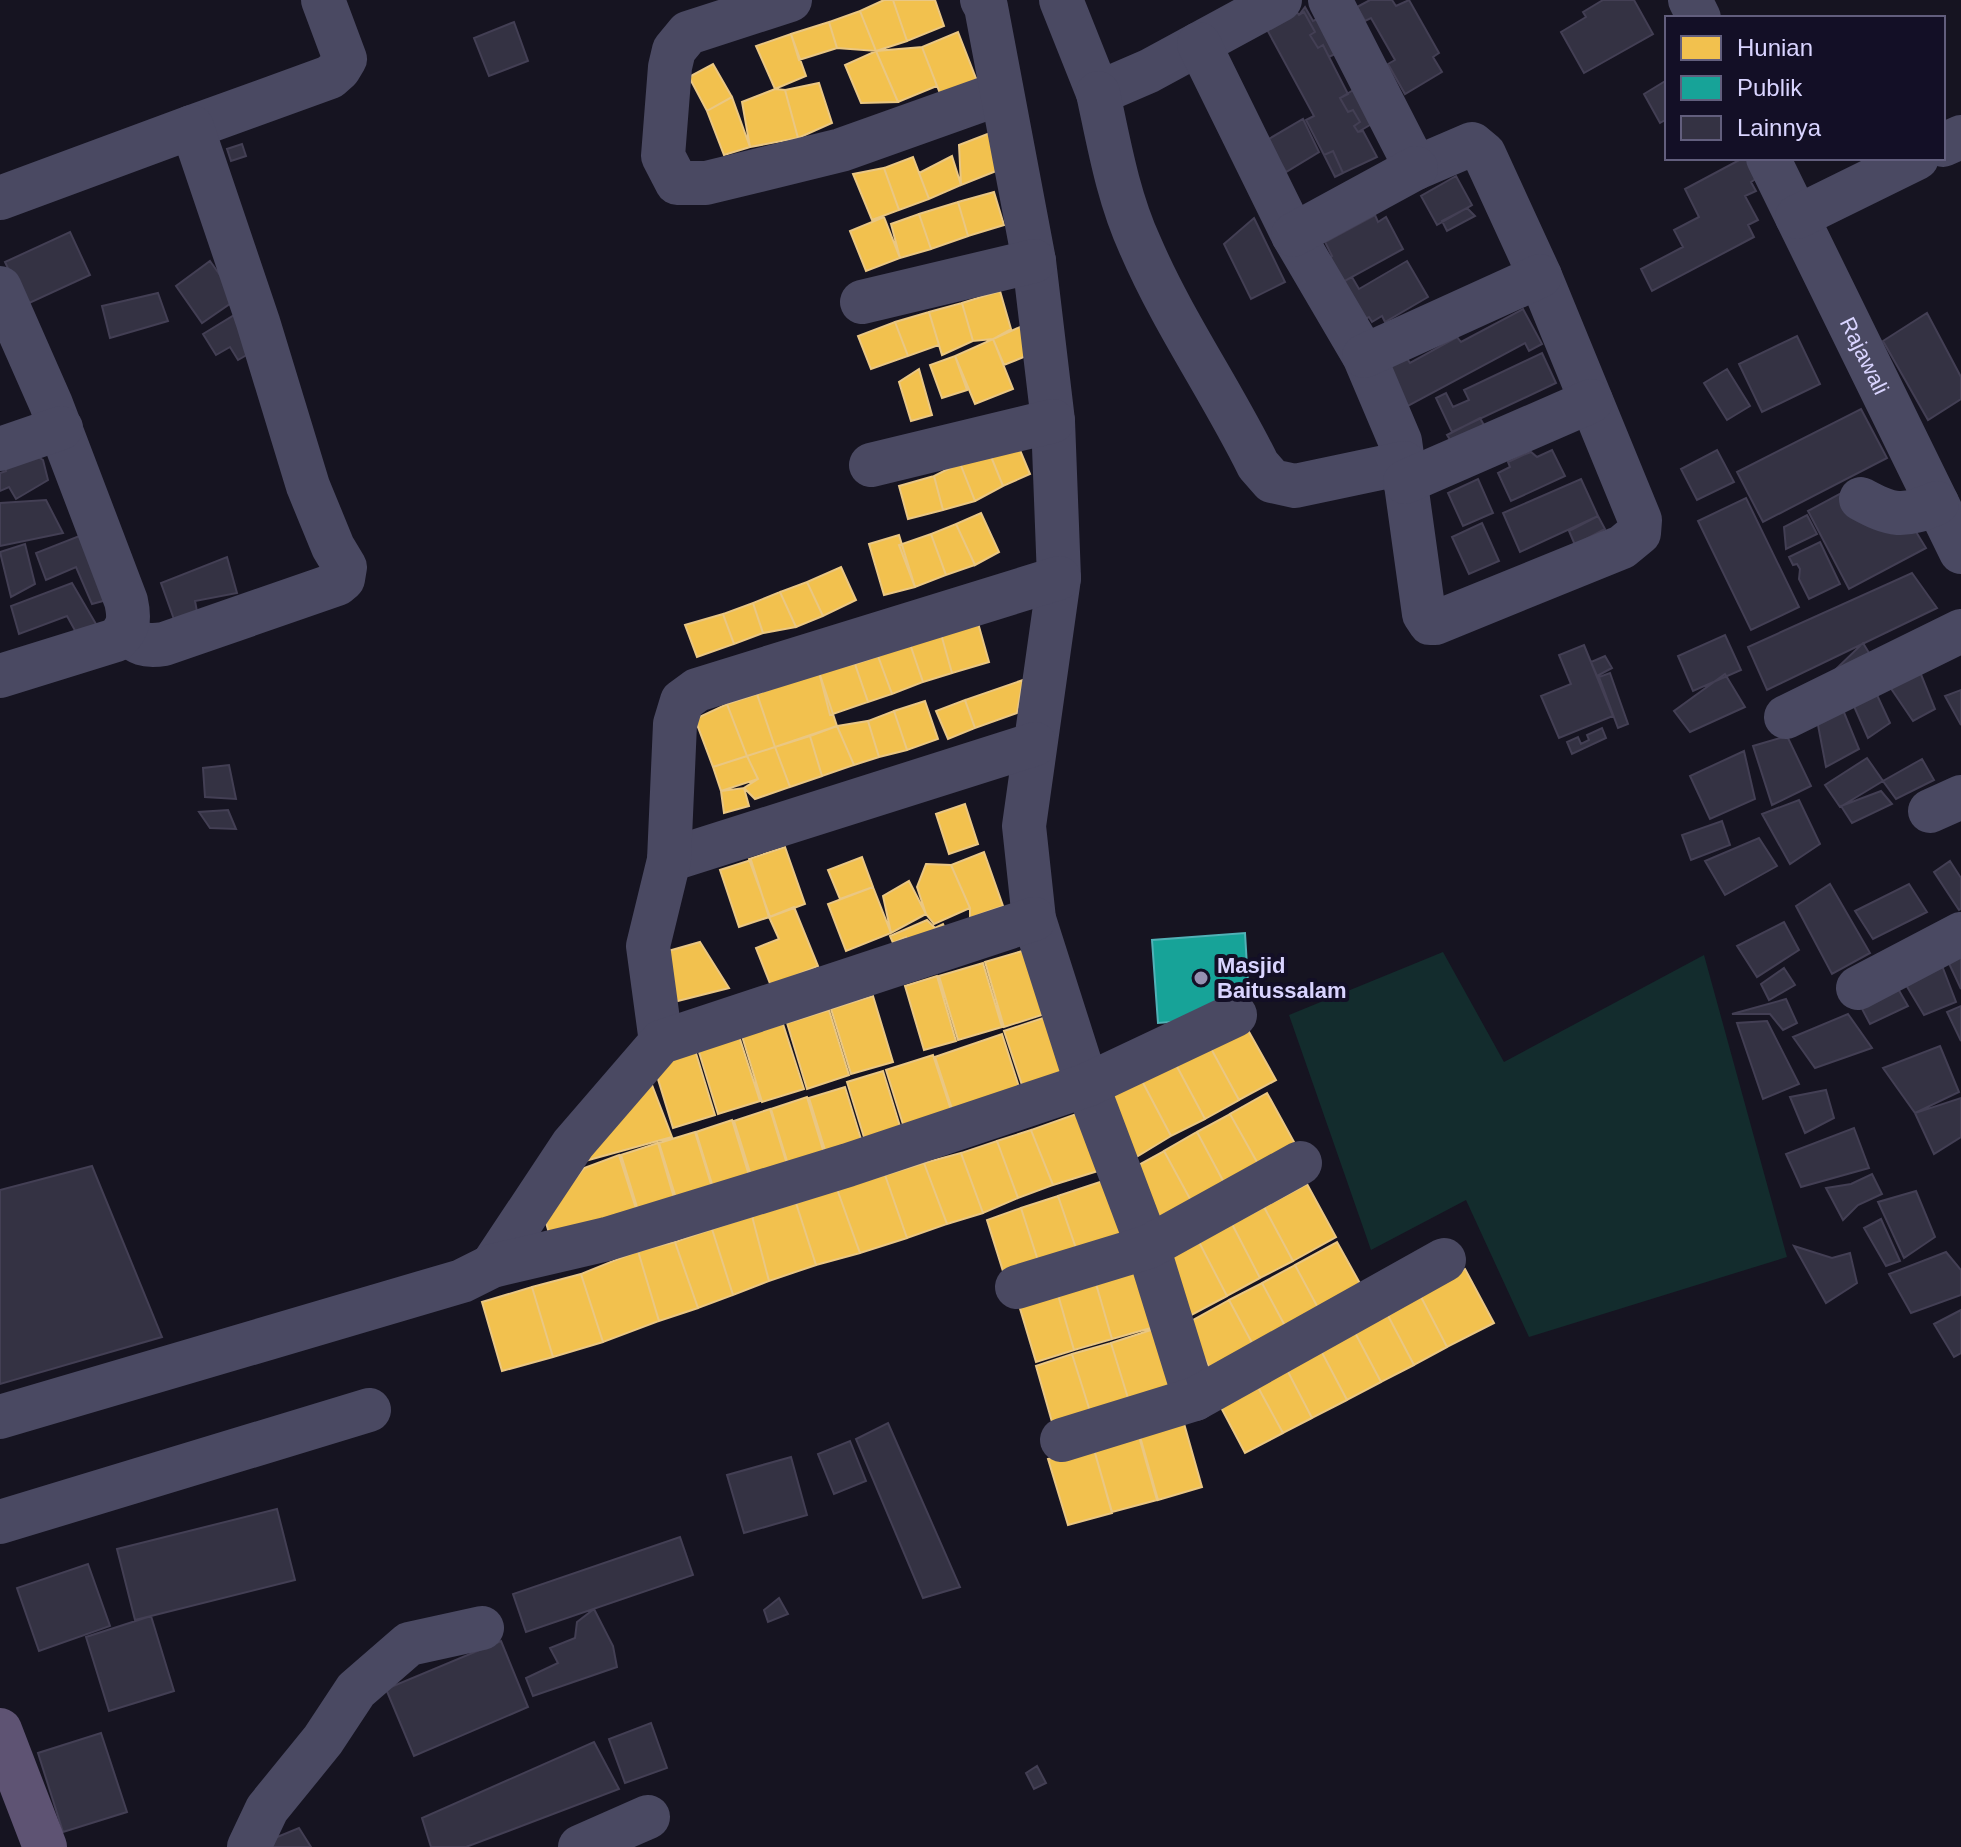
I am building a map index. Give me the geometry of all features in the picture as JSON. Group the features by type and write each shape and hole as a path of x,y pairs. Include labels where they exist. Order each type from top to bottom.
{"main road":[{"path":"0,1730 45,1847"}],"street":[{"path":"0,198 330,77 345,59 323,0"},
{"path":"790,0 688,33 674,50 663,156 677,183 706,183 841,150 1001,93"},
{"path":"982,0 986,7 1034,261 1053,421 1059,578 1024,826 1034,919 1087,1085 1148,1247 1195,1399"},
{"path":"1061,0 1098,93 1121,198 1140,246 1193,352 1258,465 1272,481 1295,486 1404,473 1591,401"},
{"path":"1098,93 1149,71 1280,0"},
{"path":"1330,0 1416,168"},
{"path":"1199,44 1293,235 1364,356 1400,441 1424,614 1430,623 1601,556 1639,533 1640,520 1540,276 1479,148 1472,144 1416,168 1293,235"},
{"path":"125,632 138,644 164,644 320,591 337,584 346,573 308,486 258,322 192,127"},
{"name":"Rajawali","path":"1769,160 1961,552"},
{"path":"1797,217 1913,160"},
{"path":"862,302 1034,261"},
{"path":"1364,356 1540,276"},
{"path":"0,288 61,428 130,618 125,632 116,640 0,676"},
{"path":"871,465 1053,421"},
{"path":"0,449 61,428"},
{"path":"1861,499 1887,513 1912,513 1937,503"},
{"path":"661,1042 648,946 669,860 675,724 682,701 697,690 1059,578"},
{"path":"1786,717 1961,631"},
{"path":"669,860 1035,744"},
{"path":"492,1266 573,1144 661,1042 1034,919"},
{"path":"1858,988 1961,934"},
{"path":"0,1417 462,1281 492,1266 607,1239 848,1165 1087,1085 1235,1015"},
{"path":"1017,1287 1148,1247 1300,1163"},
{"path":"1062,1440 1195,1399 1444,1260"},
{"path":"0,1522 369,1410"},
{"path":"249,1847 267,1809 323,1740 356,1690 409,1644 482,1628"},
{"path":"580,1847 648,1817"}],"green space":[{"path":"1443,952 1504,1062 1704,955 1787,1257 1529,1337 1466,1200 1371,1250 1289,1015"}],"building: Hunian":[{"path":"884,0 893,0 907,41 876,51 860,11"},
{"path":"893,0 935,0 944,26 907,41"},
{"path":"860,11 876,51 837,48 829,22"},
{"path":"829,22 837,48 799,60 791,34"},
{"path":"958,32 977,81 941,96 922,47"},
{"path":"791,34 806,76 775,89 756,46"},
{"path":"922,47 937,86 898,102 876,51"},
{"path":"876,51 898,102 861,103 845,65"},
{"path":"713,64 732,97 707,111 689,77"},
{"path":"819,83 832,123 798,138 785,90"},
{"path":"775,89 785,90 798,138 750,147 742,102"},
{"path":"732,97 750,147 724,155 707,111"},
{"path":"990,133 1004,168 961,185 959,145"},
{"path":"952,156 961,185 929,199 919,173"},
{"path":"913,157 929,199 899,210 884,168"},
{"path":"884,168 899,210 872,220 853,174"},
{"path":"994,192 1004,225 968,236 958,202"},
{"path":"958,202 968,236 931,249 919,214"},
{"path":"919,214 931,249 900,258 891,224"},
{"path":"884,217 900,258 866,271 850,231"},
{"path":"1000,291 1011,329 993,339 973,341 962,303"},
{"path":"962,303 973,341 942,355 929,312"},
{"path":"929,312 939,345 908,356 895,322"},
{"path":"895,322 908,356 871,369 858,336"},
{"path":"1029,323 1041,350 1004,365 993,339"},
{"path":"993,339 1013,389 975,404 955,356"},
{"path":"955,356 967,390 942,398 930,365"},
{"path":"919,369 932,415 911,421 899,382"},
{"path":"1017,443 1030,474 1003,486 990,454"},
{"path":"990,454 1003,486 975,501 960,463"},
{"path":"960,463 975,501 943,510 934,476"},
{"path":"934,476 943,510 908,519 899,486"},
{"path":"981,513 999,552 975,565 956,524"},
{"path":"956,524 975,565 946,575 931,534"},
{"path":"931,534 946,575 915,587 899,545"},
{"path":"899,535 915,587 884,595 869,544"},
{"path":"841,567 856,600 823,616 807,582"},
{"path":"807,582 823,616 796,627 780,592"},
{"path":"780,592 796,627 763,633 753,603"},
{"path":"753,603 763,633 734,644 723,614"},
{"path":"723,614 734,644 697,657 685,625"},
{"path":"978,623 989,662 952,673 941,634"},
{"path":"941,634 952,673 923,682 910,644"},
{"path":"910,644 923,682 892,694 878,656"},
{"path":"878,656 892,694 868,702 855,664"},
{"path":"855,664 868,702 830,715 819,672"},
{"path":"819,672 837,726 775,747 757,694"},
{"path":"1023,680 1017,713 975,728 965,700"},
{"path":"757,694 775,747 747,756 727,704"},
{"path":"965,700 975,728 948,739 936,711"},
{"path":"925,701 938,739 907,750 894,711"},
{"path":"727,704 747,756 713,767 695,719"},
{"path":"894,711 907,750 879,757 868,721"},
{"path":"868,721 879,757 854,765 837,726"},
{"path":"837,726 854,765 822,776 810,736"},
{"path":"810,736 822,776 790,787 775,747"},
{"path":"775,747 790,787 755,799 744,788 758,779 747,756"},
{"path":"747,756 758,779 721,791 713,767"},
{"path":"744,788 749,806 724,813 721,791"},
{"path":"965,804 978,844 949,854 936,814"},
{"path":"785,847 805,904 770,917 749,859"},
{"path":"984,852 1003,906 970,918 970,908 951,865"},
{"path":"862,857 873,887 840,899 828,870"},
{"path":"751,860 769,917 739,927 720,870"},
{"path":"926,864 951,865 970,908 934,924 926,914 917,887"},
{"path":"909,881 926,914 891,933 883,896"},
{"path":"873,887 891,933 846,951 828,904"},
{"path":"794,907 818,966 771,986 756,948 779,939 769,917"},
{"path":"927,920 935,928 943,924 947,933 911,949 906,937 893,943 890,936"},
{"path":"700,942 729,988 662,1005 654,955"},
{"path":"1029,949 1048,1013 1004,1027 985,962"},
{"path":"983,963 1002,1027 958,1040 939,976"},
{"path":"937,976 956,1041 924,1050 905,986"},
{"path":"873,996 893,1062 851,1074 831,1009"},
{"path":"829,1010 849,1075 807,1089 787,1023"},
{"path":"1046,1017 1066,1077 1024,1091 1004,1031"},
{"path":"1244,1023 1276,1080 1239,1100 1208,1043"},
{"path":"783,1024 804,1089 762,1102 742,1036"},
{"path":"1002,1034 1021,1093 954,1115 935,1057"},
{"path":"739,1036 760,1101 718,1114 698,1049"},
{"path":"1208,1043 1239,1100 1205,1119 1174,1061"},
{"path":"695,1050 715,1115 673,1128 653,1063"},
{"path":"933,1055 954,1119 906,1134 886,1070"},
{"path":"1174,1061 1205,1119 1171,1136 1141,1079"},
{"path":"883,1071 903,1136 867,1147 847,1082"},
{"path":"647,1072 672,1137 585,1161"},
{"path":"1141,1079 1171,1136 1128,1162 1103,1100"},
{"path":"845,1087 865,1152 829,1163 809,1098"},
{"path":"1267,1093 1299,1151 1262,1171 1230,1114"},
{"path":"807,1097 827,1163 791,1174 771,1109"},
{"path":"770,1109 790,1174 754,1185 734,1121"},
{"path":"1082,1112 1101,1170 1053,1185 1031,1130"},
{"path":"1230,1114 1262,1171 1228,1190 1197,1132"},
{"path":"732,1120 752,1185 716,1197 696,1132"},
{"path":"1031,1130 1053,1185 1018,1198 997,1141"},
{"path":"695,1132 715,1197 679,1208 659,1143"},
{"path":"1197,1132 1228,1190 1195,1208 1164,1151"},
{"path":"997,1141 1018,1198 983,1213 961,1153"},
{"path":"658,1143 677,1208 641,1220 621,1155"},
{"path":"1164,1151 1195,1208 1157,1228 1126,1172"},
{"path":"961,1153 983,1213 947,1224 924,1163"},
{"path":"619,1155 639,1218 552,1243 544,1216 584,1168"},
{"path":"924,1163 947,1224 907,1238 885,1175"},
{"path":"885,1175 907,1238 860,1253 837,1189"},
{"path":"1106,1180 1128,1244 1080,1260 1058,1196"},
{"path":"1307,1184 1336,1237 1293,1261 1264,1207"},
{"path":"837,1189 860,1253 816,1265 796,1203"},
{"path":"1058,1196 1080,1260 1042,1273 1021,1208"},
{"path":"796,1203 816,1265 769,1281 752,1216"},
{"path":"1264,1207 1293,1261 1260,1278 1232,1224"},
{"path":"1021,1208 1042,1273 1007,1284 987,1220"},
{"path":"752,1216 769,1281 733,1295 712,1229"},
{"path":"1232,1224 1260,1278 1227,1296 1199,1242"},
{"path":"712,1229 733,1295 698,1308 675,1242"},
{"path":"675,1242 698,1308 659,1321 638,1251"},
{"path":"1199,1242 1227,1296 1184,1319 1155,1265"},
{"path":"1337,1242 1367,1296 1324,1319 1295,1265"},
{"path":"638,1251 659,1321 603,1342 581,1274"},
{"path":"1138,1256 1158,1326 1112,1339 1092,1270"},
{"path":"1295,1265 1324,1319 1291,1337 1262,1283"},
{"path":"1465,1269 1494,1323 1447,1347 1419,1293"},
{"path":"1092,1270 1112,1339 1074,1350 1054,1281"},
{"path":"581,1274 603,1342 553,1357 532,1287"},
{"path":"1054,1281 1074,1350 1036,1362 1015,1292"},
{"path":"1262,1283 1291,1337 1258,1354 1229,1300"},
{"path":"532,1287 553,1357 502,1371 482,1302"},
{"path":"1419,1293 1447,1347 1414,1365 1385,1310"},
{"path":"1229,1300 1258,1354 1215,1378 1186,1324"},
{"path":"1385,1310 1414,1365 1381,1382 1352,1327"},
{"path":"1352,1327 1381,1382 1347,1400 1318,1345"},
{"path":"1157,1328 1179,1396 1132,1411 1111,1343"},
{"path":"1111,1343 1132,1411 1094,1424 1072,1354"},
{"path":"1318,1345 1347,1400 1312,1418 1284,1364"},
{"path":"1072,1354 1094,1424 1056,1436 1036,1366"},
{"path":"1284,1364 1312,1418 1283,1433 1254,1380"},
{"path":"1254,1380 1283,1433 1245,1453 1217,1400"},
{"path":"1183,1420 1202,1487 1158,1500 1139,1433"},
{"path":"1138,1433 1157,1500 1112,1512 1093,1446"},
{"path":"1093,1446 1112,1513 1068,1525 1048,1459"}],"building: Publik":[{"name":"Masjid Baitussalam","path":"1245,933 1250,1016 1158,1023 1152,940"}],"building: Lainnya":[{"path":"1370,0 1392,0 1396,6 1409,0 1439,53 1433,57 1442,72 1405,94 1388,64 1395,60 1371,18 1365,21 1357,7"},
{"path":"1603,0 1634,0 1653,34 1584,73 1561,32 1586,17 1583,12"},
{"path":"1305,7 1313,21 1317,19 1337,53 1329,57 1323,45 1318,48 1310,35 1315,32 1304,12 1299,15"},
{"path":"1294,8 1299,15 1304,12 1315,32 1310,35 1318,48 1323,45 1348,94 1340,98 1348,112 1353,110 1360,122 1354,126 1358,132 1363,131 1377,157 1343,173 1333,151 1324,155 1306,120 1314,116 1264,24"},
{"path":"514,22 528,61 489,76 474,38"},
{"path":"1665,81 1665,120 1660,123 1644,94"},
{"path":"1355,89 1375,122 1358,132 1354,126 1360,122 1353,110 1348,112 1340,98"},
{"path":"1303,119 1319,152 1286,172 1267,140"},
{"path":"242,144 246,156 231,161 227,149"},
{"path":"1333,151 1343,173 1335,177 1324,155"},
{"path":"1739,160 1750,160 1759,177 1751,182 1756,191 1745,196 1758,220 1748,225 1754,237 1652,291 1641,269 1683,247 1674,230 1699,217 1685,189"},
{"path":"1456,176 1472,205 1437,225 1421,196"},
{"path":"1467,208 1475,216 1447,231 1442,221"},
{"path":"1375,215 1378,222 1386,217 1403,249 1332,288 1319,263 1332,256 1325,242"},
{"path":"1254,218 1285,282 1251,299 1224,244"},
{"path":"70,232 90,275 25,305 5,262"},
{"path":"210,261 237,299 202,323 176,286"},
{"path":"1407,261 1428,297 1385,322 1382,316 1372,322 1369,317 1359,322 1338,285 1352,277 1359,289"},
{"path":"158,293 168,321 110,338 102,306"},
{"path":"1523,309 1542,344 1529,351 1525,343 1406,407 1385,368 1406,357 1410,363 1457,337 1461,342"},
{"path":"1927,313 1961,377 1961,399 1928,420 1883,341"},
{"path":"236,314 257,349 238,360 230,347 216,355 203,334"},
{"path":"1797,336 1820,384 1762,412 1739,364"},
{"path":"1542,353 1556,383 1452,432 1436,398 1446,393 1453,407 1469,400 1464,390"},
{"path":"1727,369 1750,406 1727,420 1704,383"},
{"path":"1861,409 1887,458 1763,522 1737,472"},
{"path":"1480,418 1489,434 1452,443 1447,435"},
{"path":"1552,450 1565,476 1511,501 1498,473 1510,467 1508,462 1523,455 1531,452 1537,457"},
{"path":"1717,450 1734,482 1697,500 1681,469"},
{"path":"31,452 43,460 48,480 16,499 9,487 0,491 0,473 6,471 3,461"},
{"path":"1478,479 1493,513 1463,526 1448,493"},
{"path":"1581,479 1598,516 1520,552 1503,513"},
{"path":"1845,491 1910,522 1926,548 1849,589 1808,511"},
{"path":"1746,498 1799,607 1751,630 1698,521"},
{"path":"46,500 63,533 0,546 0,503"},
{"path":"1807,515 1817,534 1786,549 1784,527"},
{"path":"1598,516 1605,529 1575,545 1569,531"},
{"path":"1482,523 1499,561 1469,574 1452,537"},
{"path":"92,531 114,598 92,604 76,567 46,580 36,553"},
{"path":"1820,542 1840,584 1809,599 1799,579 1800,569 1797,564 1793,565 1789,557"},
{"path":"25,544 35,584 11,597 0,552"},
{"path":"227,557 237,593 195,601 199,622 176,625 161,583"},
{"path":"1912,573 1937,608 1767,690 1748,647"},
{"path":"72,583 103,636 83,645 67,616 19,634 11,606"},
{"path":"1725,635 1741,670 1693,691 1678,656"},
{"path":"1863,643 1877,666 1836,669"},
{"path":"1584,645 1613,716 1559,738 1541,696 1571,684 1559,655"},
{"path":"1605,656 1612,668 1597,676 1591,662"},
{"path":"1920,672 1935,709 1913,721 1886,681"},
{"path":"1610,673 1628,724 1618,728 1599,677"},
{"path":"1725,674 1745,707 1690,732 1674,711"},
{"path":"1961,690 1961,725 1945,696"},
{"path":"1877,695 1890,723 1868,738 1853,704"},
{"path":"1843,710 1859,749 1826,767 1817,720"},
{"path":"1602,728 1606,738 1572,754 1567,742 1578,737 1581,744 1589,740 1587,735"},
{"path":"1787,736 1811,786 1772,805 1753,746"},
{"path":"1744,751 1755,799 1710,819 1690,776"},
{"path":"1867,758 1883,781 1840,807 1825,785"},
{"path":"1922,759 1934,780 1896,799 1883,781"},
{"path":"229,765 236,799 205,797 203,768"},
{"path":"1881,791 1892,804 1852,823 1841,806"},
{"path":"1799,800 1820,844 1790,864 1762,814"},
{"path":"228,810 236,829 210,828 199,812"},
{"path":"1722,821 1730,845 1691,860 1682,835"},
{"path":"1759,838 1777,866 1725,895 1705,861"},
{"path":"1950,861 1961,878 1959,910 1934,872"},
{"path":"1830,884 1870,953 1832,974 1796,906"},
{"path":"1909,884 1927,912 1873,939 1855,911"},
{"path":"1784,922 1799,950 1757,977 1737,946"},
{"path":"1961,952 1961,989 1946,957"},
{"path":"1941,963 1956,1002 1924,1015 1903,980"},
{"path":"1784,968 1795,985 1769,1000 1761,984"},
{"path":"1897,987 1908,1006 1870,1024 1859,1003"},
{"path":"1786,999 1797,1023 1783,1030 1770,1014 1732,1014"},
{"path":"1961,1006 1961,1041 1947,1012"},
{"path":"1848,1014 1872,1048 1815,1068 1793,1037"},
{"path":"1767,1021 1799,1084 1763,1099 1737,1023"},
{"path":"1940,1046 1959,1092 1915,1113 1883,1068"},
{"path":"1826,1090 1834,1118 1805,1133 1790,1097"},
{"path":"1961,1098 1961,1137 1934,1154 1915,1113"},
{"path":"1854,1128 1869,1168 1801,1187 1786,1154"},
{"path":"92,1166 162,1337 0,1384 0,1190"},
{"path":"1872,1174 1882,1194 1858,1205 1843,1220 1826,1188 1851,1184"},
{"path":"1916,1191 1935,1237 1904,1258 1878,1202"},
{"path":"1881,1219 1900,1261 1886,1266 1864,1228"},
{"path":"1794,1246 1832,1258 1850,1253 1857,1283 1826,1303"},
{"path":"1946,1252 1961,1270 1961,1295 1911,1313 1889,1274"},
{"path":"1961,1310 1961,1353 1954,1357 1934,1324"},
{"path":"888,1423 960,1587 923,1598 856,1439"},
{"path":"850,1441 866,1481 834,1494 818,1454"},
{"path":"791,1457 807,1515 744,1533 727,1475"},
{"path":"277,1509 295,1580 135,1620 117,1549"},
{"path":"680,1537 693,1575 526,1632 513,1594"},
{"path":"88,1564 110,1626 39,1651 17,1588"},
{"path":"779,1598 788,1614 768,1622 764,1610"},
{"path":"594,1609 613,1646 617,1667 533,1696 526,1678 558,1663 550,1648 575,1638 577,1622"},
{"path":"151,1616 174,1691 109,1711 86,1637"},
{"path":"501,1641 528,1707 414,1756 386,1689"},
{"path":"651,1723 667,1768 625,1783 609,1739"},
{"path":"101,1733 127,1812 63,1832 38,1753"},
{"path":"594,1742 619,1789 466,1847 431,1847 422,1818"},
{"path":"1037,1766 1046,1783 1034,1789 1026,1773"},
{"path":"299,1828 311,1847 268,1847 265,1842"}],"place":[{"name":"Masjid Baitussalam","path":"1201,978"}]}
